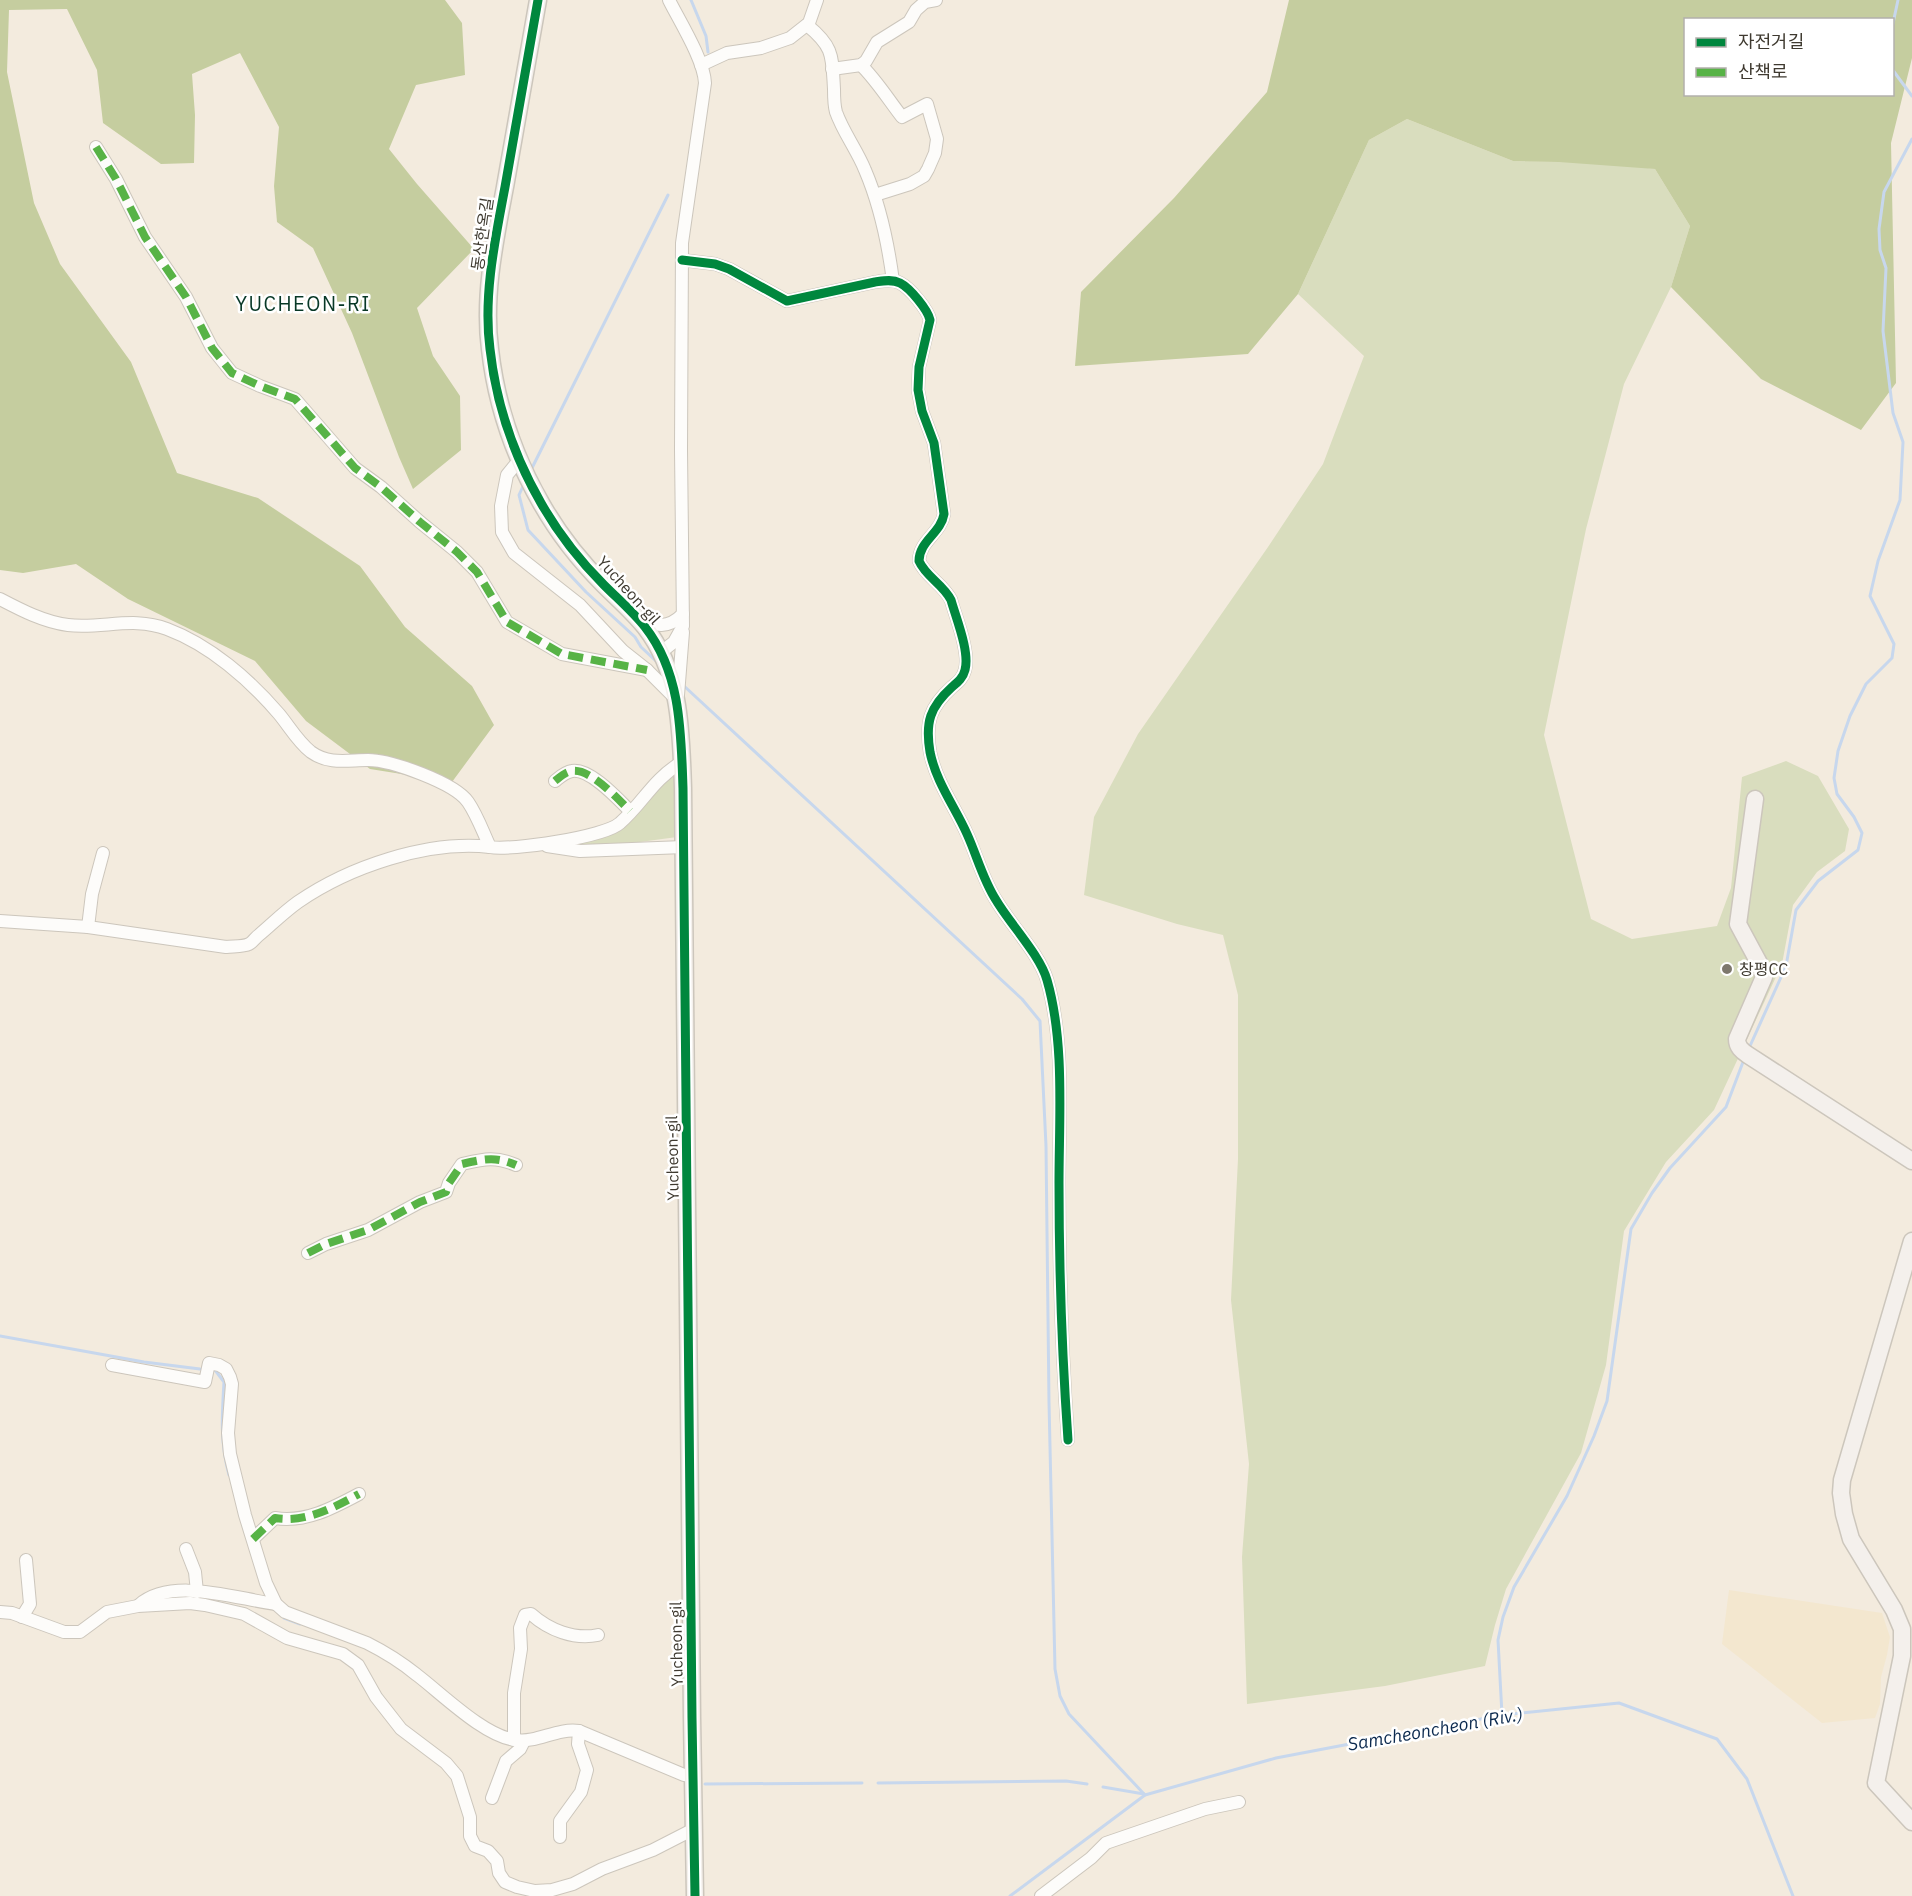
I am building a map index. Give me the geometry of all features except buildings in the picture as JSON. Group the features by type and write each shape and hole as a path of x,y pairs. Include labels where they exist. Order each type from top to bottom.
{"street":[{"name":"동산한옥길","path":"525,471 505,422 498,396 489,348 488,312 499,219 538,0"},
{"path":"669,0 705,74 684,222 681,260 683,620 676,701"},
{"path":"701,65 727,53 776,44 796,35 807,25 817,0"},
{"path":"832,69 866,61 877,42 909,22 916,10 925,2 936,0"},
{"path":"807,25 828,45 832,56 834,102 837,115 860,157 875,195 893,281"},
{"path":"861,64 875,78 883,93 902,117 927,104 937,139 935,153 924,176 910,184 875,195"},
{"path":"96,147 116,179 145,237 186,297 212,348 232,372 294,399 355,468 381,487 477,572 507,622 562,654 647,670"},
{"path":"681,260 716,264 729,269 787,301 875,282 893,281 905,286 929,316 919,367 918,390 922,411 934,443 944,514 942,523 921,549 919,561 925,571 948,593 966,662 963,678 934,706 929,723 930,751 938,777 966,832 991,892 1042,966 1048,981 1055,1016 1060,1097 1060,1221 1068,1440"},
{"name":"Yucheon-gil","path":"525,471 550,519 566,542 598,580 646,628 673,682 676,701 682,762 684,847 695,1896"},
{"path":"525,471 507,476 501,506 502,532 514,553 580,605 623,651 647,670 676,701"},
{"path":"0,599 37,616 69,625 146,623 158,625 184,636 237,671 260,693 310,751 329,760 340,762 371,760 399,766 433,779 459,793 467,800 490,847"},
{"path":"635,616 648,623 663,625 683,620"},
{"path":"660,653 674,642 683,620"},
{"path":"0,921 88,927 226,947 249,945 295,904 322,886 391,858 429,850 471,845 504,849 604,832 615,827 663,774 682,762"},
{"path":"555,781 567,772 579,771 601,783 630,812"},
{"path":"1755,798 1738,924 1760,963 1764,977 1737,1044 1748,1055 1912,1161"},
{"path":"537,844 580,851 684,847"},
{"path":"88,927 92,894 103,853"},
{"path":"308,1253 326,1244 368,1230 420,1202 446,1192 449,1183 462,1164 484,1159 500,1159 516,1165"},
{"path":"1912,1241 1842,1480 1841,1493 1851,1539 1894,1610 1902,1629 1902,1656 1876,1783 1912,1822"},
{"path":"112,1365 205,1382 208,1363 225,1369 232,1384 228,1433 230,1454 266,1583 276,1604 285,1612 367,1642 380,1649 417,1674 480,1724 500,1736 519,1740 562,1731 579,1731 684,1775 693,1776"},
{"path":"253,1539 275,1518 288,1520 316,1515 359,1494"},
{"path":"186,1549 195,1572 197,1592"},
{"path":"22,1617 30,1604 26,1560"},
{"path":"138,1606 155,1594 179,1590 276,1604"},
{"path":"0,1612 12,1613 64,1632 80,1632 107,1612 138,1606 190,1603 244,1614 287,1638 343,1654 358,1665 376,1697 401,1729 446,1763 457,1776 470,1817 470,1836 475,1846 489,1851 497,1861 499,1873 505,1882 535,1891 552,1890 573,1884 694,1829"},
{"path":"492,1798 507,1761 520,1749 514,1693 521,1648 520,1628 525,1615 531,1614 542,1623 573,1636 585,1638 598,1635"},
{"path":"560,1837 560,1821 581,1791 587,1770 578,1744 579,1731"},
{"path":"1041,1896 1091,1858 1106,1843 1205,1809 1239,1802"}],"shaded area":[{"path":"1729,1590 1882,1613 1890,1637 1881,1677 1880,1704 1875,1718 1822,1723 1722,1644"}],"green space":[{"path":"0,0 445,0 462,23 465,75 416,85 389,149 474,249 417,308 433,356 460,396 461,450 413,489 352,333 313,248 277,222 274,186 279,127 240,53 192,74 195,115 194,163 161,164 103,123 97,70 67,9 9,10 7,72 34,203 60,264 131,362 177,473 258,498 360,566 405,627 472,686 494,725 452,782 370,769 306,721 255,661 128,599 76,564 23,573 0,570"},
{"path":"1289,0 1912,0 1912,58 1891,143 1896,383 1861,430 1761,379 1671,287 1690,226 1655,169 1513,161 1407,119 1369,140 1298,294 1248,354 1075,366 1081,292 1174,198 1267,92"},
{"path":"1407,119 1513,161 1603,162 1655,169 1690,226 1671,287 1624,384 1586,529 1544,735 1591,919 1632,939 1717,926 1731,888 1742,777 1786,761 1818,776 1849,829 1845,851 1817,872 1793,905 1782,964 1714,1110 1666,1162 1624,1231 1606,1365 1581,1453 1506,1589 1485,1666 1385,1686 1247,1704 1242,1557 1249,1464 1231,1300 1238,1159 1238,995 1223,935 1177,924 1084,895 1094,817 1138,734 1323,464 1364,356 1298,294 1369,140"},
{"path":"677,770 677,837 625,844 576,846 574,843 612,834 663,780"}],"waterway":[{"path":"691,0 706,36 708,52"},
{"path":"1894,19 1898,0"},
{"path":"1894,72 1912,96"},
{"path":"1750,1046 1786,966 1796,910 1818,881 1858,850 1862,833 1854,817 1837,794 1834,778 1838,751 1850,716 1866,684 1892,658 1894,644 1870,596 1878,561 1900,500 1903,442 1893,413 1883,331 1886,268 1880,250 1879,229 1884,192 1912,139"},
{"path":"531,470 668,195"},
{"path":"524,484 519,495 528,530 586,592 635,637 641,647 657,662"},
{"path":"684,686 1022,999 1040,1021 1046,1146 1055,1669 1060,1696 1069,1714 1145,1795"},
{"path":"1502,1715 1498,1640 1503,1617 1514,1587 1567,1496 1607,1401 1631,1229 1670,1168 1726,1107 1743,1062"},
{"path":"0,1336 144,1362 200,1369"},
{"path":"215,1370 224,1382 223,1440 229,1475"},
{"path":"284,1618 300,1624"},
{"name":"Samcheoncheon (Riv.)","path":"1010,1896 1145,1795 1276,1758 1502,1715 1619,1703 1717,1739 1747,1779 1793,1896"},
{"path":"878,1783 1066,1781 1087,1784"},
{"path":"705,1784 862,1783"},
{"path":"1103,1787 1144,1794"}],"marked path":[{"path":"96,147 116,179 145,237 186,297 212,348 232,373 295,399 355,468 381,487 477,572 507,622 562,654 647,670"},
{"path":"555,781 572,771 587,774 603,785 630,811"},
{"path":"308,1253 326,1244 368,1230 420,1202 446,1192 449,1183 462,1164 489,1159 502,1160 516,1165"},
{"path":"253,1539 275,1518 308,1516 329,1509 359,1494"}],"cycle path":[{"path":"538,0 491,268 488,329 493,369 508,429 531,485 562,536 595,576 640,621 657,645 672,683 680,725 683,788 695,1896"},
{"path":"682,260 715,264 729,269 787,301 875,282 897,282 909,289 930,320 919,367 918,390 922,411 934,443 944,514 939,527 922,548 919,561 951,600 966,654 962,678 939,701 931,716 928,732 930,752 937,774 967,834 987,884 1038,960 1047,980 1053,1004 1060,1080 1060,1279 1068,1440"}],"place":[{"name":"창평CC","path":"1727,969"}],"district":[{"name":"YUCHEON-RI","path":"303,303"}]}
